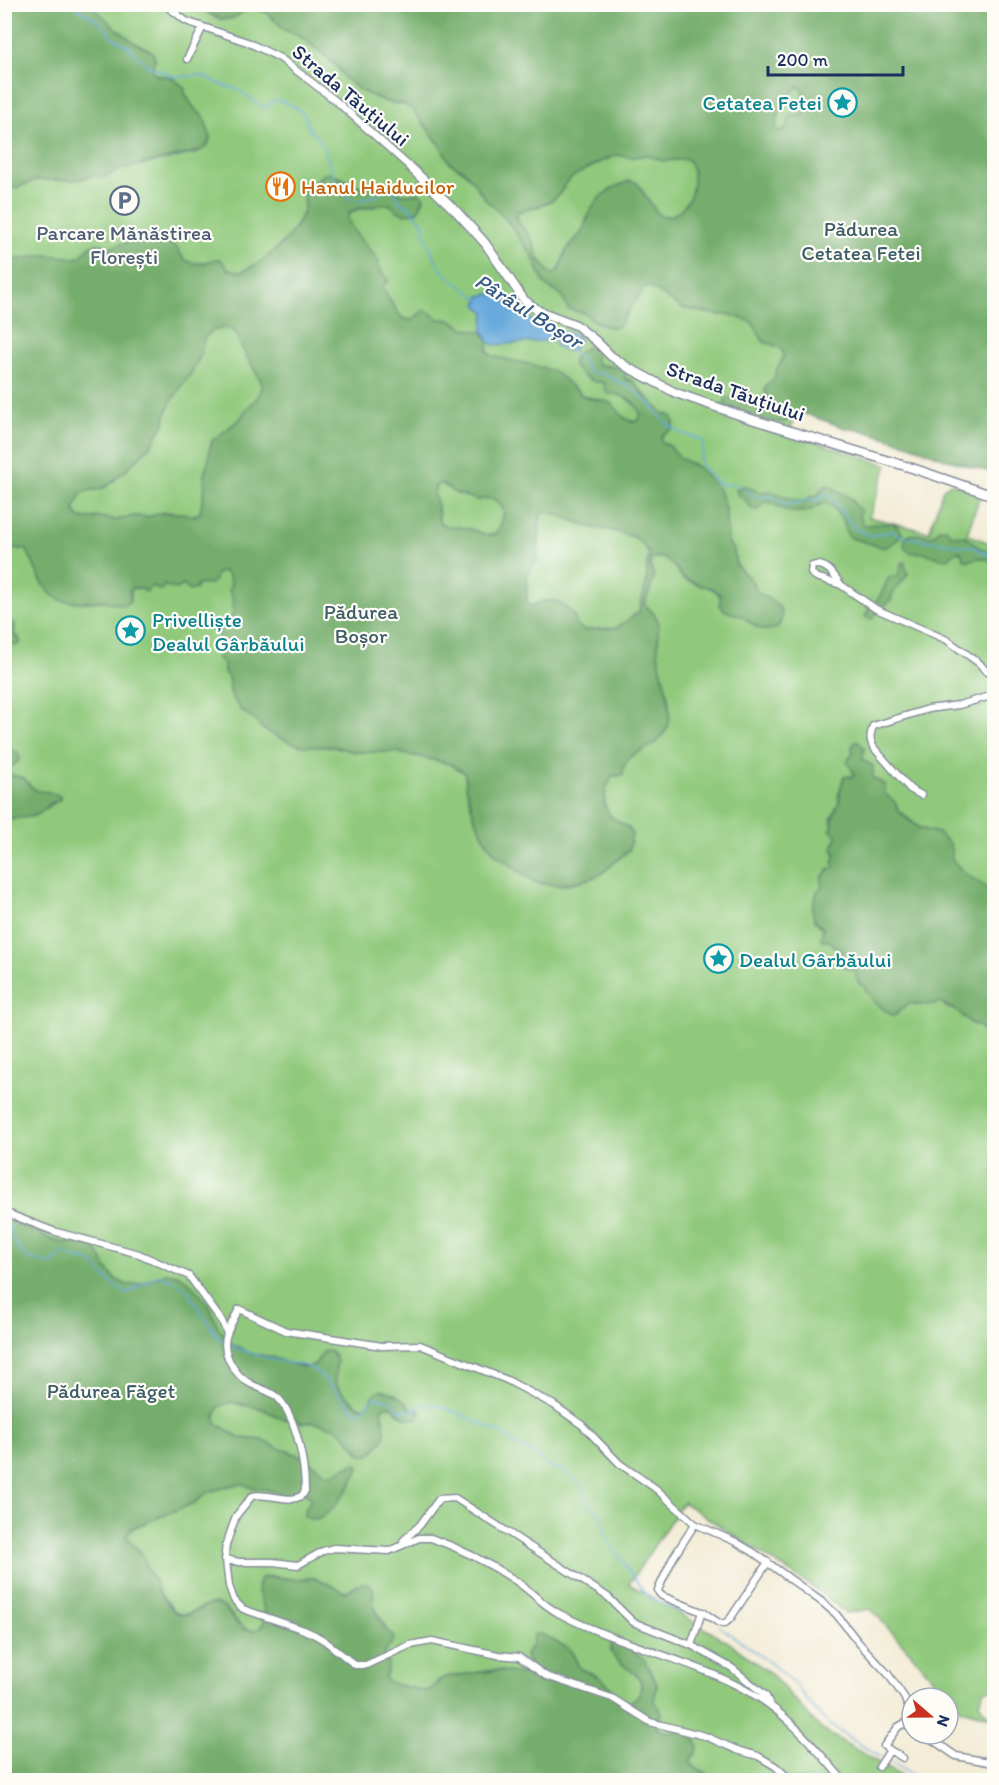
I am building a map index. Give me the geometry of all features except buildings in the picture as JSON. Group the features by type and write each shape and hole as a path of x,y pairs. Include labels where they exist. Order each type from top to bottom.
{"main road":[{"name":"Strada Tăuțiului","path":"410,167 457,212 485,243 524,300 547,315 576,326 611,356 656,384 748,418 837,444 994,496"}],"street":[{"name":"Strada Tăuțiului","path":"164,4 186,21 265,50 295,68 410,167"},
{"path":"187,59 203,27"},
{"path":"842,585 831,570 819,565 812,566 811,573 816,577 842,585 876,609 947,640 994,676"},
{"path":"921,795 910,789 874,748 870,734 873,726 928,709 959,705 994,695"},
{"path":"4,1212 53,1231 140,1254 189,1276 222,1321 234,1368 239,1376 272,1393 282,1403 298,1441 305,1485 304,1494 300,1498 262,1494 250,1497 237,1516 229,1532 225,1559 231,1596 239,1606 315,1635 355,1665 366,1665 410,1645 432,1641 498,1655 519,1657 546,1676 612,1698 650,1722 705,1736 737,1750 758,1756 775,1766 791,1780"},
{"path":"226,1340 240,1309 286,1332 382,1346 420,1345 507,1380 554,1405 582,1425 620,1464 655,1488 695,1524 736,1542 804,1588 836,1614 900,1691"},
{"path":"396,1548 420,1525 439,1499 455,1498 608,1597 633,1622 691,1645 732,1668 765,1695 771,1707"},
{"path":"695,1524 673,1558 658,1590 662,1596 724,1624 730,1619 768,1562"},
{"path":"225,1559 239,1562 298,1565 323,1551 334,1548 385,1551 423,1537 440,1541 504,1573 563,1616 613,1638 714,1675 752,1693 771,1707 811,1744 843,1780"},
{"path":"691,1645 702,1614"},
{"path":"900,1726 885,1746 903,1758"},
{"path":"941,1746 956,1756 994,1763"},
{"path":"882,1762 890,1749"}],"green space":[{"name":"Pădurea Cetatea Fetei","path":"208,4 994,5 994,473 806,414 793,415 786,422 779,422 769,421 725,406 724,401 729,397 759,408 765,406 767,403 766,386 774,379 784,356 780,347 764,342 752,322 729,314 719,315 682,308 649,286 643,289 616,327 598,323 584,313 568,309 561,294 544,283 532,255 512,227 486,200 463,170 450,163 440,145 412,109 403,104 389,103 361,91 345,79 337,67 322,53 300,36 285,30 267,13 254,8 247,9 234,18 221,19 208,13","holes":["799,86 803,93 804,115 801,117 792,114 786,127 780,132 776,128 780,108","616,155 633,157 647,155 663,161 687,159 693,173 692,189 688,199 671,216 661,216 636,182 629,181 613,188 599,198 591,210 582,232 566,251 559,270 553,274 550,273 538,258 532,239 519,223 516,214 518,211 554,199 573,177"]},
{"path":"4,5 91,5 135,43 153,52 155,59 152,72 158,76 171,77 185,88 185,93 192,105 204,118 210,135 208,145 200,151 126,168 103,177 36,180 16,188 5,188"},
{"path":"91,5 207,5 207,10 220,19 231,19 247,9 254,8 267,13 285,30 297,35 322,53 337,67 345,79 361,91 389,103 403,104 412,109 440,145 450,163 472,180 486,200 512,227 532,255 543,280 552,290 561,294 568,309 584,313 595,322 609,327 624,318 639,295 649,286 682,308 719,315 729,314 752,322 764,342 780,347 784,356 774,379 765,389 767,399 765,406 759,408 733,397 732,408 765,420 779,422 784,422 796,414 789,433 887,465 869,517 929,532 943,489 950,483 981,493 967,534 994,545 994,905 952,860 949,844 938,833 920,828 898,810 897,805 885,794 885,785 873,778 873,769 863,760 864,747 856,741 852,747 853,753 849,757 854,776 844,777 838,796 839,802 831,819 834,832 838,836 833,845 834,865 815,898 813,912 815,921 829,940 842,951 845,962 857,972 859,984 864,986 885,1010 899,1011 909,1003 917,1005 941,1002 947,1008 957,1010 963,1017 981,1026 994,1056 994,1688 984,1691 979,1703 987,1714 994,1718 961,1709 960,1686 940,1686 871,1609 846,1613 811,1586 683,1502 629,1584 728,1642 771,1674 821,1729 908,1780 714,1780 697,1769 690,1761 698,1746 693,1738 681,1732 659,1729 656,1724 661,1719 660,1709 654,1701 657,1684 650,1669 639,1656 621,1645 610,1650 641,1682 638,1695 628,1703 618,1701 596,1675 580,1669 568,1648 541,1634 528,1650 532,1668 521,1674 494,1670 445,1677 426,1691 393,1684 385,1678 388,1668 383,1655 386,1628 373,1604 373,1590 356,1585 344,1592 316,1578 292,1579 271,1576 261,1578 260,1594 265,1619 257,1630 250,1630 240,1625 229,1612 219,1605 207,1605 187,1614 174,1612 167,1601 161,1597 138,1549 126,1537 135,1527 194,1503 208,1492 232,1485 243,1484 285,1495 306,1493 311,1498 307,1507 307,1518 315,1519 331,1510 345,1493 359,1468 327,1474 301,1456 263,1440 239,1438 216,1423 217,1409 222,1405 232,1402 263,1409 282,1419 292,1419 302,1423 319,1423 336,1428 352,1442 359,1453 372,1453 381,1443 384,1424 381,1411 384,1406 393,1407 407,1418 419,1417 419,1410 410,1408 401,1399 382,1391 373,1396 368,1405 359,1406 340,1391 336,1385 335,1371 321,1355 316,1363 307,1368 272,1357 251,1354 230,1343 218,1327 210,1307 159,1275 141,1284 127,1285 115,1279 99,1253 92,1247 82,1243 52,1240 5,1219 5,819 34,816 55,803 49,792 36,791 25,781 8,774 7,771 17,752 5,749 5,654 9,650 9,644 19,638 14,634 14,622 5,622 5,554 14,549 27,549 40,579 53,595 79,602 106,601 122,605 130,601 132,588 144,589 164,585 176,588 197,584 222,571 228,574 231,583 229,590 233,601 233,614 216,649 217,657 224,664 231,696 241,710 264,730 302,746 336,747 356,752 397,752 450,764 465,773 474,816 486,841 496,855 535,882 542,884 565,885 601,874 629,850 632,834 610,814 605,804 605,792 613,776 619,776 631,755 660,738 668,724 669,715 667,693 659,661 658,623 655,615 645,605 653,581 651,559 665,558 684,579 714,590 721,598 720,605 747,619 755,626 765,630 780,624 782,617 777,605 757,591 750,579 738,567 734,551 728,542 725,508 718,489 699,468 723,599 616,412 600,400 584,396 552,371 492,356 470,329 463,328 452,320 438,319 426,310 412,320 403,319 382,285 388,280 378,266 379,261 356,233 348,217 355,210 383,204 391,205 406,213 417,212 424,200 419,193 398,193 390,183 358,186 326,173 303,193 304,210 291,234 265,260 241,272 228,269 219,259 201,263 189,262 183,258 176,247 167,242 133,241 110,247 100,244 93,245 81,256 75,258 45,255 12,260 5,264 5,188 16,188 36,180 75,180 106,176 126,168 197,153 210,138 205,124 180,84 171,78 152,72 155,59 150,50 135,43","holes":["588,347 597,354 595,360 599,365 609,366 631,380 661,412 673,417 674,424 671,430 662,435 661,442 670,446 681,459 695,465 676,459 616,412 635,422 641,418 640,412 636,406 602,380"]},
{"path":"799,86 803,93 804,115 790,116 785,128 779,132 776,128 780,108"},
{"path":"616,155 633,157 647,155 663,161 687,159 693,173 692,189 688,200 677,213 671,216 661,216 636,182 629,181 613,188 599,198 589,213 582,232 566,251 559,270 553,274 550,273 538,258 532,239 519,223 516,214 518,211 540,206 552,200 560,194 567,182 575,175"},
{"name":"Pădurea Boșor","path":"329,173 360,187 389,183 398,193 419,193 424,197 419,209 411,213 402,213 386,204 354,210 348,217 356,233 379,261 378,266 388,279 388,282 382,285 403,319 412,320 426,310 438,319 452,320 463,328 483,332 489,341 487,351 492,356 552,371 585,397 608,402 628,420 638,421 641,415 632,402 619,395 609,394 604,383 592,381 583,376 573,366 573,362 578,353 592,346 598,351 595,360 599,365 622,368 626,371 625,379 634,382 661,412 673,417 674,424 671,430 662,435 661,442 670,446 681,459 699,468 718,488 725,508 728,542 734,551 736,565 750,579 757,591 781,610 782,617 778,627 764,630 741,616 724,610 720,605 720,595 712,588 683,578 664,558 651,559 650,565 654,578 645,605 655,615 658,623 659,661 669,702 669,722 665,732 656,743 625,762 623,775 613,776 605,791 604,804 611,817 629,828 632,834 629,850 601,874 558,885 535,882 496,855 486,841 474,816 465,773 450,764 397,752 356,752 336,747 302,746 264,730 241,710 231,696 224,664 217,657 216,649 210,645 220,638 219,629 223,626 228,627 233,614 233,601 229,590 231,583 228,574 222,571 216,574 215,580 210,584 197,585 196,589 190,591 183,585 172,588 164,585 158,590 152,586 146,592 141,588 132,588 130,601 125,605 102,601 70,602 60,600 48,591 26,549 14,549 5,554 4,264 12,260 45,255 75,258 81,256 90,246 97,244 110,247 133,241 160,241 176,247 183,258 189,262 203,264 219,259 228,269 241,272 269,255 288,237 301,218 305,189","holes":["225,328 237,334 242,348 261,381 262,388 258,397 240,419 212,441 204,475 205,486 200,513 194,516 161,513 148,517 134,516 117,520 100,517 79,518 74,510 81,494 107,486 151,445 164,424 171,401 201,355 204,338 212,331","441,483 455,493 478,500 491,498 500,503 504,512 501,527 496,534 489,536 465,528 442,524 439,522 437,502 434,496 435,486","544,511 547,511 594,528 634,537 644,546 649,554 647,581 639,612 616,628 584,630 578,627 571,612 560,603 543,601 531,606 527,602 527,575 538,558 540,517"]},
{"path":"229,328 237,334 263,388 240,419 212,441 204,475 205,486 200,513 190,516 165,512 148,517 134,516 117,520 96,517 79,518 74,510 81,494 107,486 151,445 164,424 171,401 201,355 204,338 212,331"},
{"path":"441,483 455,493 478,500 491,498 498,500 504,509 498,531 489,536 439,522 438,505 434,496 435,486"},
{"path":"828,485 852,499 854,505 861,511 859,516 864,525 894,523 902,533 897,540 885,548 851,538 844,529 845,523 833,507 826,503 808,511 793,512 766,501 758,510 752,509 736,490 744,486 760,492 771,491 805,502 810,497 818,495 821,489"},
{"path":"544,511 594,528 634,537 642,543 649,554 647,581 639,612 616,628 584,630 578,627 573,614 554,601 543,601 531,607 527,602 527,575 538,558 540,516"},
{"path":"946,528 952,535 965,536 980,548 990,550 994,554 994,565 989,559 979,558 969,561 963,559 962,553 958,551 950,558 944,558 926,553 912,553 904,546 907,535 932,536 939,529"},
{"path":"904,562 908,574 891,596 892,600 872,619 867,618 865,616 869,608 879,598 889,577 900,572 901,563"},
{"path":"5,622 15,624 14,634 21,642 18,645 9,644 9,652 5,654"},
{"path":"856,741 864,747 863,760 873,766 873,778 885,785 885,794 894,801 898,810 920,828 938,833 950,844 952,859 955,863 965,873 994,893 994,1056 981,1027 972,1024 941,1002 925,1005 909,1003 894,1016 885,1010 864,986 859,984 857,972 841,965 842,951 821,938 823,928 815,921 812,909 817,892 822,886 822,877 834,867 833,861 836,855 833,847 837,836 830,830 833,826 843,779 854,776 847,762 853,753 852,747"},
{"path":"5,749 17,752 20,758 8,769 8,774 24,778 37,791 60,796 60,800 49,804 36,815 5,819"},
{"name":"Pădurea Făget","path":"5,1219 52,1240 82,1243 92,1247 99,1253 115,1279 127,1285 141,1284 166,1273 179,1275 190,1283 210,1307 218,1327 230,1343 252,1354 272,1357 307,1368 316,1363 323,1352 330,1351 337,1362 336,1384 355,1404 364,1407 376,1393 383,1391 397,1396 411,1409 420,1411 420,1416 411,1419 404,1417 391,1406 383,1407 381,1411 385,1428 384,1439 369,1455 362,1455 336,1428 312,1422 302,1423 292,1419 282,1419 263,1409 232,1402 219,1406 215,1416 216,1423 239,1438 263,1440 301,1456 327,1474 353,1464 357,1464 359,1468 337,1504 320,1517 312,1519 304,1516 311,1498 306,1493 286,1496 243,1484 208,1492 194,1503 132,1528 126,1537 144,1557 158,1591 174,1612 187,1615 208,1605 219,1605 225,1608 244,1629 254,1631 262,1626 265,1615 257,1587 259,1581 264,1577 316,1578 344,1592 366,1583 373,1588 373,1604 383,1626 394,1638 383,1655 388,1664 385,1678 397,1685 426,1691 445,1677 494,1671 522,1673 532,1668 525,1656 532,1645 534,1635 541,1634 568,1648 580,1669 602,1679 618,1701 628,1703 639,1694 641,1682 638,1676 614,1657 611,1651 612,1643 619,1643 644,1660 657,1684 654,1701 662,1715 656,1727 663,1731 692,1735 698,1746 690,1761 697,1769 714,1780 5,1780"}],"water":[{"path":"490,294 501,296 518,313 538,323 542,321 551,329 553,340 494,345 488,341 483,330 485,312 477,305 480,296"},
{"path":"561,332 569,332 580,338 573,350 567,351 554,345"}],"waterway":[{"name":"Pârâul Boșor","path":"70,4 98,21 112,37 129,47 146,65 176,77 201,75 227,87 235,88 263,107 267,107 274,100 286,103 303,113 308,127 323,147 334,178 345,196 353,200 364,199 377,195 388,186 393,186 398,201 411,208 423,223 427,241 439,267 481,301"},
{"name":"Pârâul Boșor","path":"568,350 581,359 589,372 604,374 632,389 650,404 667,424 683,434 700,439 704,443 701,465 718,484 738,485 755,497 772,497 787,505 828,495 854,527 867,535 893,531 901,536 915,539 973,547 994,558"},
{"path":"4,1225 9,1226 15,1243 28,1257 51,1264 65,1252 72,1257 92,1262 108,1280 126,1294 159,1275 173,1280 186,1289 218,1338 223,1341"},
{"path":"227,1343 263,1357 311,1368 358,1413 375,1397 393,1401 398,1410 410,1411 422,1405 436,1405 503,1434 518,1447 530,1451 546,1465 564,1471 581,1485 589,1505 601,1514 605,1533 612,1547 647,1596 674,1609 699,1615"},
{"path":"719,1626 793,1682 830,1725 882,1758"},
{"path":"886,1760 923,1780"}],"place":[{"name":"Cetatea Fetei","path":"843,102"},
{"name":"Hanul Haiducilor","path":"280,186"},
{"name":"Parcare Mănăstirea Florești","path":"124,201"},
{"name":"Privelliște Dealul Gârbăului","path":"131,631"},
{"name":"Dealul Gârbăului","path":"718,959"}]}
